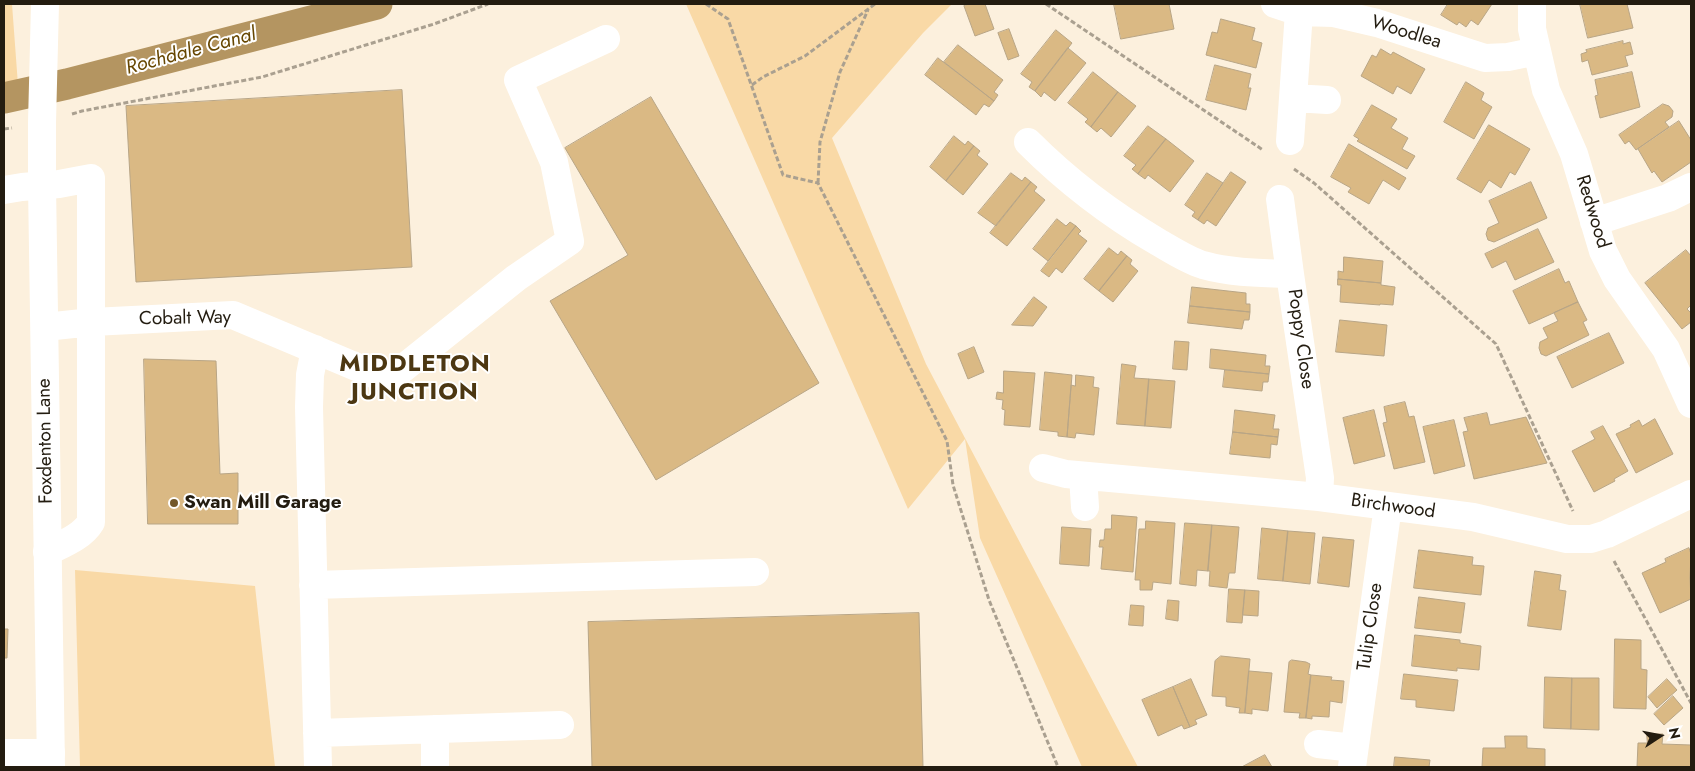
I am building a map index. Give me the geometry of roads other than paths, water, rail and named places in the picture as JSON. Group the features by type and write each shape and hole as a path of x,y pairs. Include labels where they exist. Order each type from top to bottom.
{"street":[{"name":"Foxdenton Lane","path":"45,4 42,185 51,760"},
{"name":"Redwood","path":"1532,4 1532,29 1546,90 1574,154 1603,251 1617,279 1666,349 1691,404"},
{"name":"Woodlea","path":"1287,8 1377,22 1485,58 1508,57 1537,51"},
{"path":"1287,8 1294,98 1290,154"},
{"name":"Cobalt Way","path":"45,327 92,322 234,315 378,376 396,374 496,294 570,241 554,162 518,80 606,39"},
{"path":"1294,98 1327,100"},
{"name":"Poppy Close","path":"1028,142 1049,163 1098,204 1135,229 1174,251 1202,265 1252,272 1290,274 1320,478 1319,497"},
{"path":"4,190 22,186 59,184 91,178 91,522 81,534 47,552"},
{"path":"1594,222 1668,198 1691,187"},
{"path":"1280,199 1290,274"},
{"path":"315,349 310,375 309,407 318,767"},
{"name":"Birchwood","path":"1043,468 1083,476 1319,497 1473,517 1567,539 1591,539 1607,534 1691,494"},
{"path":"1083,476 1085,507"},
{"name":"Tulip Close","path":"1318,744 1353,758 1388,506"},
{"path":"313,585 755,572"},
{"path":"317,733 560,726"},
{"path":"434,729 435,767"},
{"path":"4,753 51,760"}],"waterway":[{"name":"Rochdale Canal","path":"4,98 67,84 377,4"}],"place":[{"name":"Swan Mill Garage","path":"174,503"}],"district":[{"name":"MIDDLETON JUNCTION","path":"415,379"}]}
